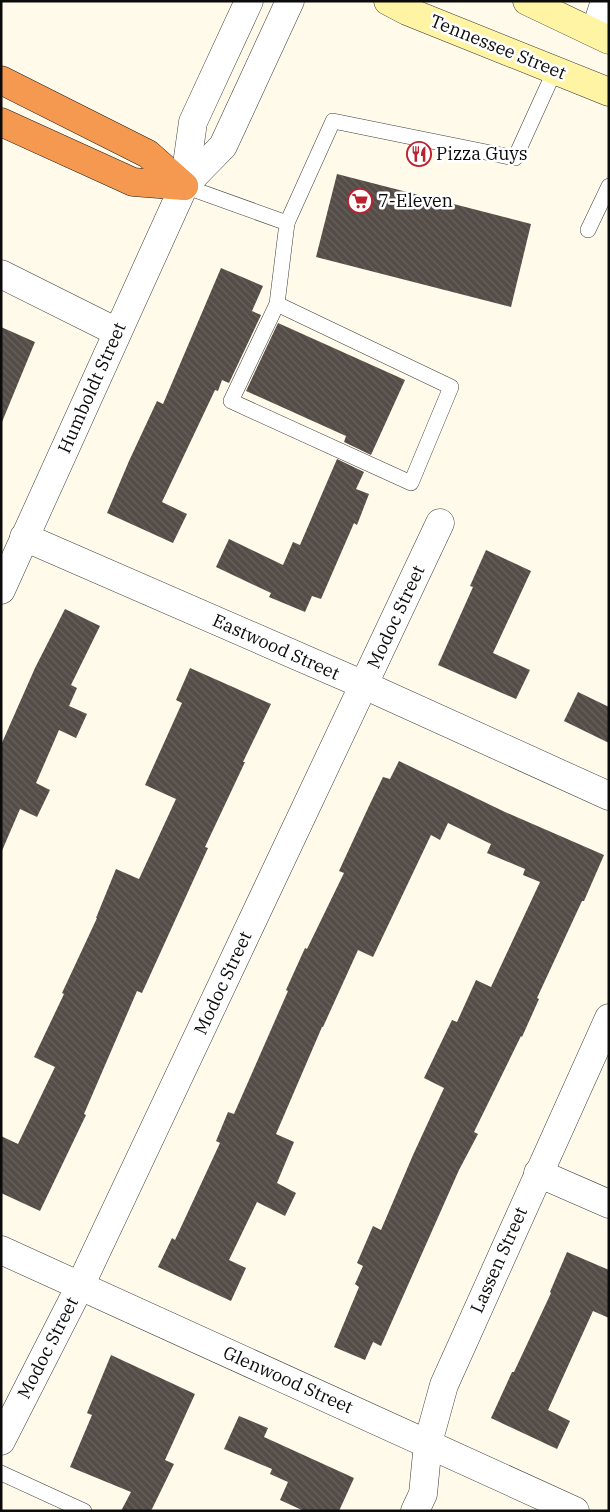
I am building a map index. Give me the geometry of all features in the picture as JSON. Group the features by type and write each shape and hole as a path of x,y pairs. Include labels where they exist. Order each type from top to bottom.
{"highway":[{"path":"1,80 148,154 184,186"},
{"path":"1,122 133,182 184,186"}],"main road":[{"name":"Tennessee Street","path":"388,1 407,11 609,92"},
{"path":"527,1 602,36"}],"street":[{"name":"Humboldt Street","path":"1,590 184,186 193,122 249,1"},
{"name":"Humboldt Street","path":"184,186 223,146 290,1"},
{"path":"602,36 605,1"},
{"path":"1,274 117,332"},
{"name":"Modoc Street","path":"1,1441 80,1286 440,523"},
{"name":"Eastwood Street","path":"24,537 364,685 609,796"},
{"name":"Lassen Street","path":"415,1511 423,1494 428,1443 444,1385 609,1018"},
{"path":"538,1173 609,1204"},
{"name":"Glenwood Street","path":"1,1250 575,1511"}],"lane":[{"path":"277,304 451,386 411,483 231,401 277,304 287,223 333,121 515,158 555,70"},
{"path":"184,186 287,223"},
{"path":"588,230 609,186"},
{"path":"1,1473 84,1511"}],"building":[{"path":"337,174 531,224 511,307 316,257"},
{"path":"221,268 263,286 252,311 261,315 229,383 222,380 218,391 215,390 162,502 187,514 173,543 107,513 157,401 163,404"},
{"path":"278,323 405,380 371,455 344,442 346,436 246,391"},
{"path":"1,327 35,342 2,422 1,422"},
{"path":"337,459 364,472 356,489 369,494 357,525 354,523 321,599 312,596 305,612 269,597 271,593 216,567 229,539 283,565 293,542 300,545"},
{"path":"486,550 531,571 493,653 530,670 516,699 438,665 473,587 470,586"},
{"path":"65,609 100,626 71,685 77,688 69,706 87,714 76,738 59,730 36,783 50,790 37,817 20,809 1,853 1,745 35,668"},
{"path":"190,668 271,704 205,847 208,848 142,993 137,991 84,1114 86,1115 40,1211 1,1193 1,1136 18,1144 55,1067 34,1057 64,994 62,993 97,918 116,869 139,879 176,799 145,785 182,703 176,700"},
{"path":"578,692 609,707 609,743 564,721"},
{"path":"399,761 505,812 604,855 537,998 539,999 522,1037 474,1132 478,1134 459,1170 381,1346 373,1342 365,1360 334,1347 359,1287 355,1284 363,1266 357,1263 373,1226 381,1230 444,1088 424,1078 452,1020 457,1022 476,980 491,987 540,882 523,875 525,869 487,853 491,844 448,823 440,840 431,835 373,957 358,950 322,1027 276,1134 294,1142 277,1183 296,1193 285,1216 257,1202 229,1260 246,1268 231,1301 158,1267 172,1238 175,1240 220,1143 216,1141 228,1112 234,1114 305,948 307,949 344,873 339,871 369,806 383,777 390,779"},
{"path":"567,1252 609,1270 609,1318 593,1311 548,1410 570,1421 557,1449 491,1418 551,1293"},
{"path":"111,1355 195,1394 165,1460 174,1464 151,1511 121,1511 131,1492 70,1467 92,1415 87,1413"},
{"path":"239,1416 268,1428 264,1437 354,1478 339,1511 304,1511 280,1500 288,1482 270,1474 272,1469 224,1449"}],"place":[{"name":"Pizza Guys","path":"419,154"},
{"name":"7-Eleven","path":"360,201"}]}
